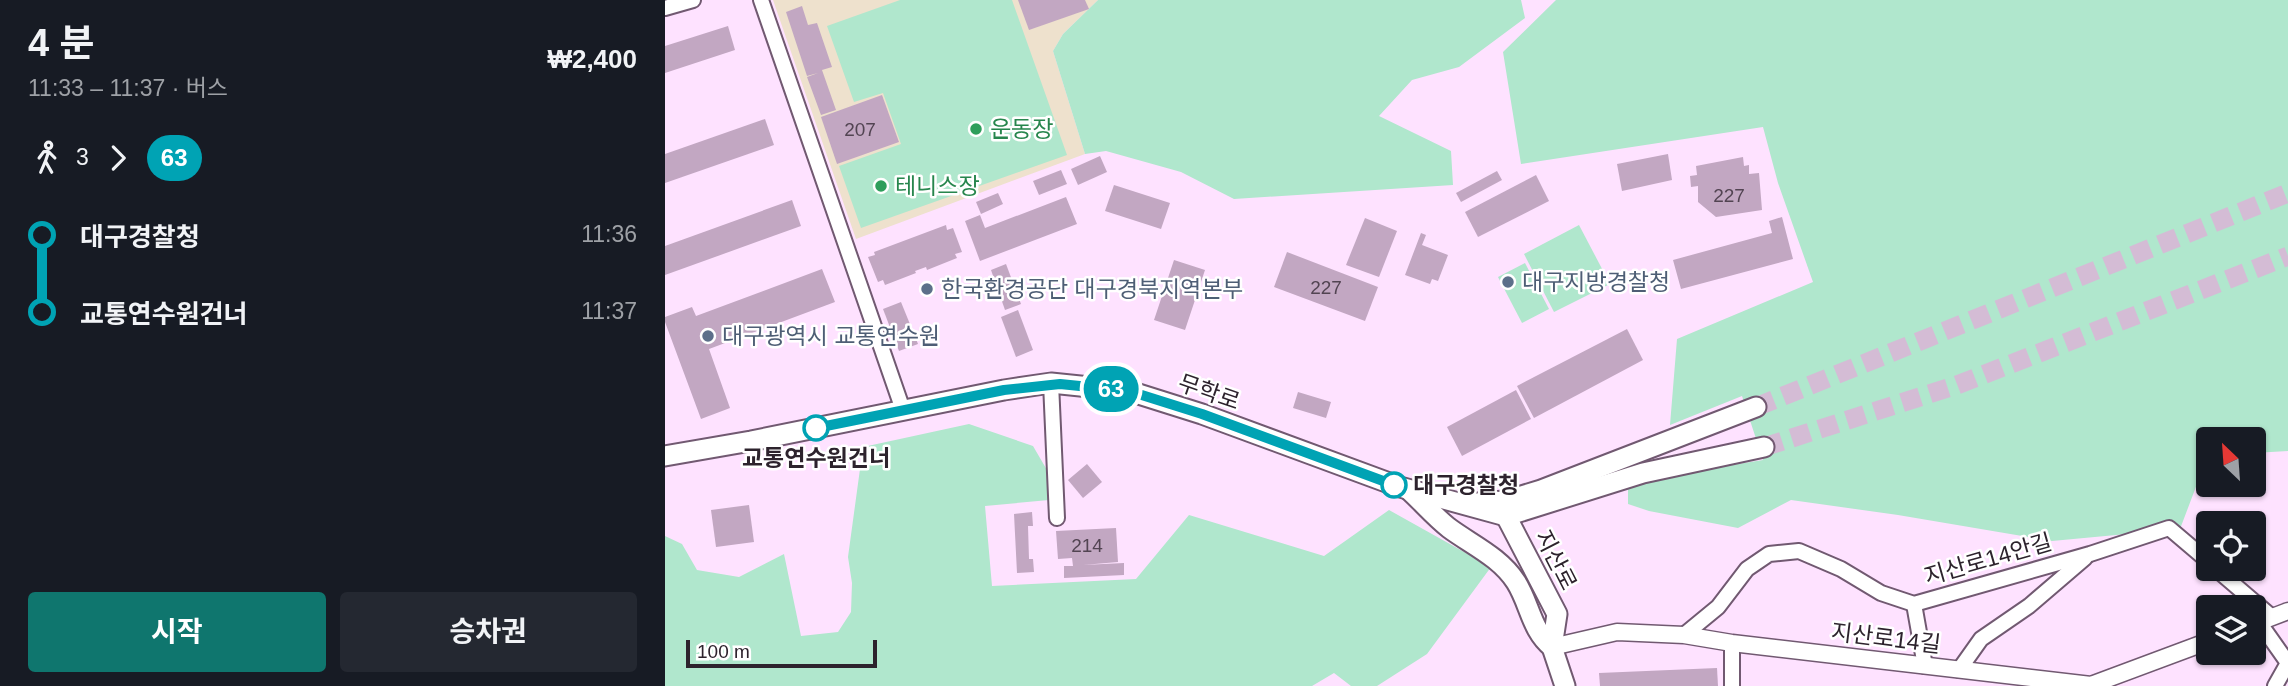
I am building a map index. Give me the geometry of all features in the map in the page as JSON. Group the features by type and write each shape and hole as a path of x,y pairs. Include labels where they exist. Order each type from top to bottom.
{"main road":[{"name":"무학로","path":"665,456 1051,383 1129,391 1202,414 1409,490 1462,504 1499,509 1506,501 1541,491 1756,407"},
{"path":"1499,509 1643,473 1764,447"},
{"name":"무학로","path":"1409,490 1449,528"},
{"name":"지산로","path":"1499,509 1557,614 1552,647 1559,683"},
{"name":"지산로","path":"1449,528 1487,553 1515,581 1542,639 1552,647"}],"street":[{"path":"665,8 693,0"},
{"path":"761,0 903,410"},
{"path":"1051,383 1058,519"},
{"name":"지산로14안길","path":"1683,635 1718,607 1747,569 1769,554 1799,551 1841,569 1881,593 1914,604 2090,554 2169,528 2196,551"},
{"path":"1959,670 1981,639 2029,606 2090,554"},
{"path":"2228,581 2268,619 2288,663 2275,686"},
{"path":"1914,604 1925,666"},
{"name":"지산로14길","path":"1552,647 1617,632 1683,635 2091,686 2196,646"},
{"path":"1732,643 1732,686"}],"shaded area":[{"path":"773,0 1098,0 1063,34 1053,51 1085,154 856,239"}],"green space":[{"name":"운동장","path":"900,0 1012,0 1067,155 861,228 839,166 901,144 883,93 854,102 827,26"},
{"path":"1098,0 1521,0 1525,18 1459,67 1412,80 1379,116 1451,151 1453,185 1234,199 1181,172 1106,151 1085,154 1053,51 1063,34"},
{"path":"1556,0 2288,0 2288,451 2266,452 2266,427 2196,427 2196,487 2180,529 2052,541 1791,500 1738,528 1649,511 1628,504 1628,486 1663,476 1763,460 1742,396 1670,425 1677,339 1813,282 1778,183 1763,127 1521,164 1503,52"},
{"path":"1579,225 1610,284 1554,312 1524,254"},
{"path":"1525,263 1549,309 1522,323 1498,277"},
{"path":"969,424 1033,446 1047,470 1049,500 985,506 992,586 1136,579 1189,515 1324,556 1389,510 1491,567 1427,654 1377,686 1351,686 1334,673 1312,686 665,686 665,536 682,544 697,570 739,577 784,554 801,636 838,632 851,612 852,583 848,557 863,447"}],"building":[{"path":"1018,0 1085,0 1089,9 1029,30"},
{"path":"802,6 808,25 817,23 832,67 822,70 836,110 821,115 807,77 818,73 807,76 786,12"},
{"path":"728,26 735,50 665,73 665,46"},
{"path":"882,95 899,142 837,164 821,117"},
{"path":"765,119 774,145 665,183 665,154"},
{"path":"1668,154 1672,180 1622,191 1617,164"},
{"path":"1100,156 1107,172 1078,185 1071,169"},
{"path":"1743,157 1744,166 1749,165 1749,174 1759,173 1762,210 1716,217 1698,202 1698,186 1691,187 1690,176 1697,175 1696,166"},
{"path":"1061,170 1067,184 1039,195 1033,181"},
{"path":"1497,171 1502,180 1461,202 1456,193"},
{"path":"1536,175 1549,201 1478,237 1465,212"},
{"path":"1114,185 1170,203 1161,229 1105,211"},
{"path":"998,193 1003,204 981,214 976,202"},
{"path":"1066,197 1077,224 980,261 965,221 980,215 985,228"},
{"path":"792,200 801,226 665,275 665,246"},
{"path":"1782,217 1793,259 1681,289 1673,260 1772,233 1769,221"},
{"path":"1365,218 1397,231 1379,277 1346,265"},
{"path":"946,225 947,230 953,228 962,252 955,254 957,258 927,270 926,267 915,271 916,273 885,285 883,280 878,282 868,257 875,255 874,252"},
{"path":"1421,233 1426,235 1422,245 1448,255 1438,281 1432,279 1430,284 1405,275"},
{"path":"1287,252 1378,287 1365,321 1274,287"},
{"path":"1174,260 1205,270 1185,330 1154,320"},
{"path":"1006,264 1021,304 1005,310 991,270"},
{"name":"대구광역시 교통연수원","path":"822,269 835,302 709,349 730,408 701,419 665,317 692,307 696,316"},
{"path":"901,302 918,344 899,351 883,309"},
{"path":"1018,310 1033,350 1016,357 1001,317"},
{"path":"1627,329 1643,360 1534,418 1517,386"},
{"path":"1516,390 1531,419 1462,456 1447,427"},
{"path":"1298,392 1331,402 1326,418 1293,408"},
{"path":"1087,464 1102,482 1083,498 1068,480"},
{"path":"749,505 754,542 716,547 711,510"},
{"path":"1032,512 1033,526 1028,526 1029,559 1033,559 1034,572 1017,573 1014,514"},
{"path":"1116,528 1118,562 1083,565 1124,563 1124,575 1064,578 1064,566 1073,566 1072,558 1058,559 1056,531"},
{"path":"1717,668 1718,686 1600,686 1599,673"}],"tunnel":[{"path":"1756,407 2288,193"},
{"path":"1764,447 1957,385 2288,256"}],"bus line":[{"name":"63","path":"816,428 1051,383 1129,391 1202,414 1394,485"}],"place":[{"name":"운동장","path":"976,129"},
{"name":"테니스장","path":"881,186"},
{"name":"대구지방경찰청","path":"1508,282"},
{"name":"한국환경공단 대구경북지역본부","path":"927,289"},
{"name":"대구광역시 교통연수원","path":"708,336"},
{"name":"교통연수원건너","path":"816,428"},
{"name":"대구경찰청","path":"1394,485"}]}
